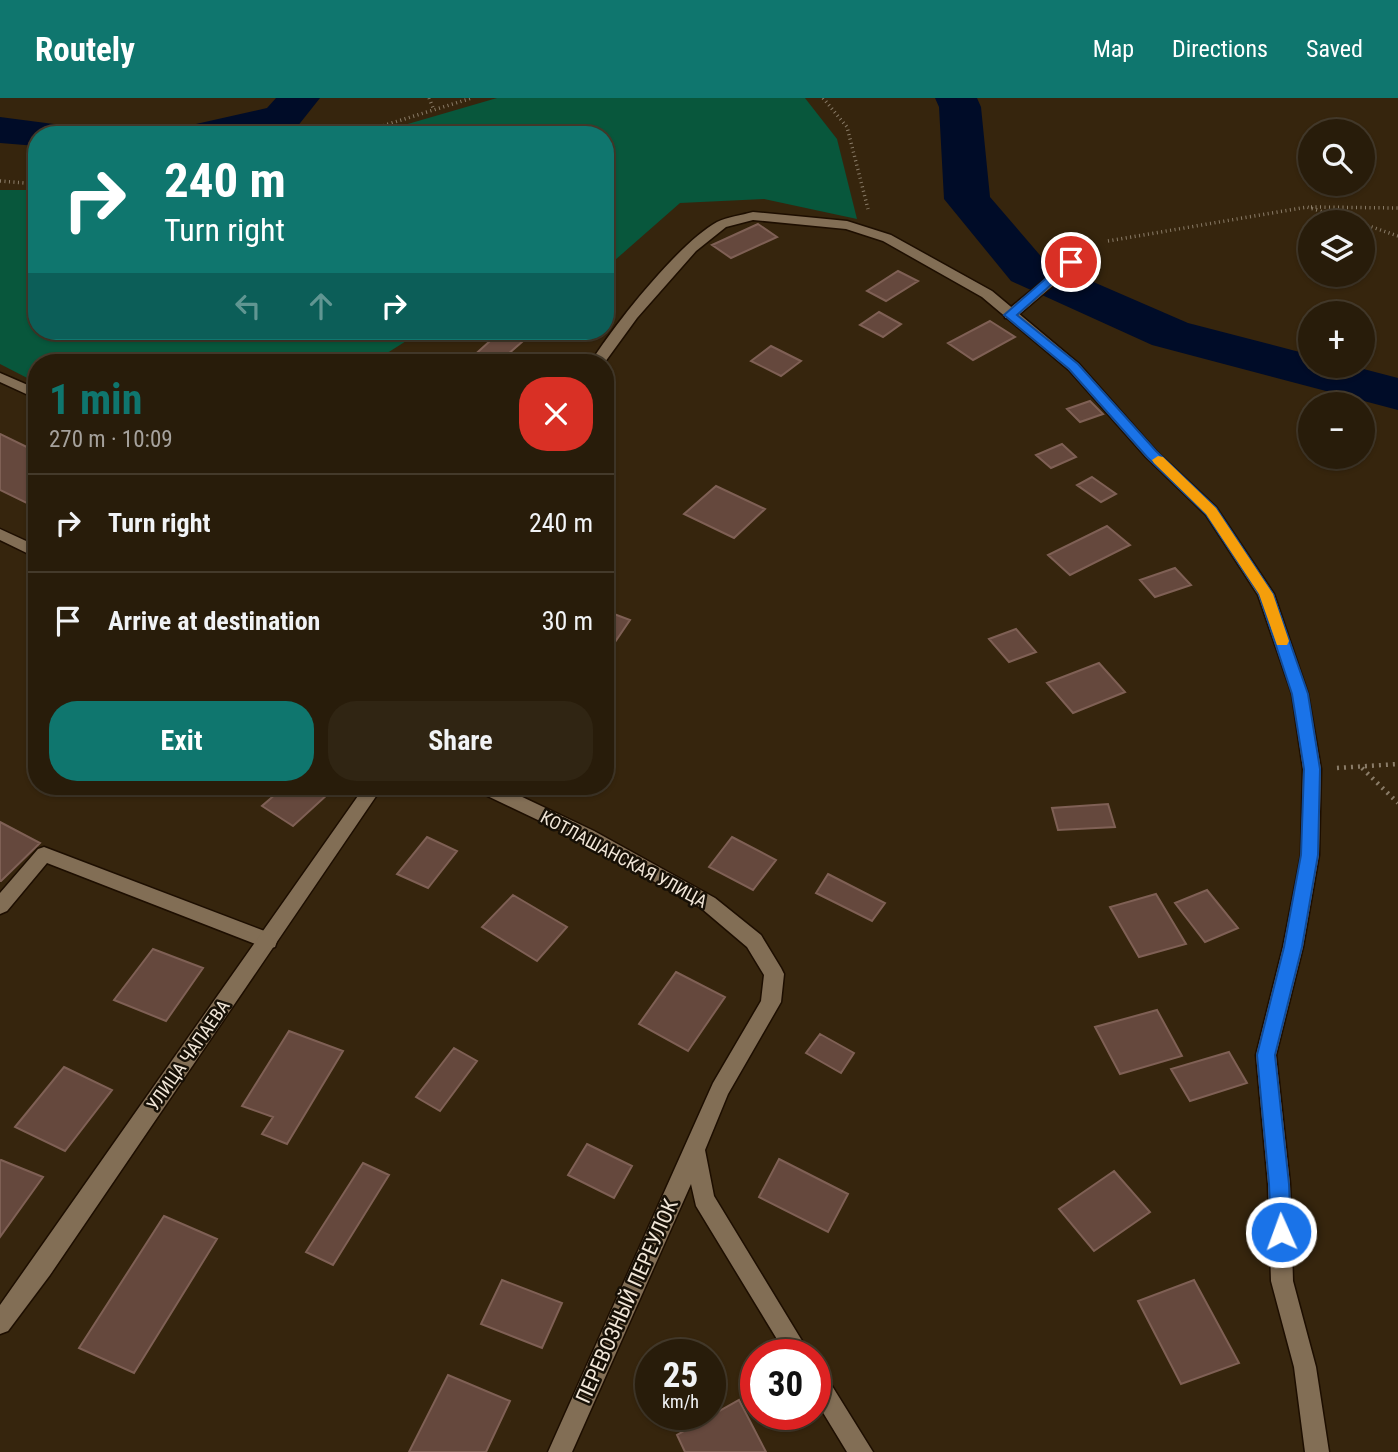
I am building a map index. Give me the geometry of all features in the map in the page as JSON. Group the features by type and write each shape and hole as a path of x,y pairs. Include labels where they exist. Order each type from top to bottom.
{"street":[{"path":"614,340 632,315 702,240 722,224 753,216 786,218 846,225 887,238 1016,309 1152,454 1211,511 1266,594 1300,694 1312,769 1310,855 1293,947 1266,1055 1279,1184 1282,1281 1305,1367 1317,1452"},
{"path":"1016,309 1087,249"},
{"path":"0,377 28,391"},
{"path":"0,534 28,548"},
{"name":"УЛИЦА ЧАПАЕВА","path":"0,1323 42,1267 368,795"},
{"name":"КОТЛАШАНСКАЯ УЛИЦА","path":"502,795 588,836 708,903 754,941 774,974 771,1002 720,1088 695,1150"},
{"path":"0,906 44,854 268,940"},
{"path":"695,1150 704,1199 790,1339"},
{"name":"ПЕРЕВОЗНЫЙ ПЕРЕУЛОК","path":"560,1452 695,1150"},
{"path":"831,1405 861,1452"}],"path":[{"path":"429,98 434,110"},
{"path":"382,126 472,98"},
{"path":"823,98 847,127 874,234"},
{"path":"0,181 28,183"},
{"path":"1087,249 1111,239 1307,207 1398,208"},
{"path":"1307,207 1317,210"},
{"path":"1375,228 1398,236"},
{"path":"1312,769 1398,764"},
{"path":"1362,768 1398,803"}],"green space":[{"path":"497,98 805,98 837,139 857,219 764,199 680,203 614,261 614,126 401,126"},
{"path":"0,190 28,190 28,340 408,340 386,354 28,354 28,378 0,364"}],"building":[{"path":"758,224 777,237 731,258 712,245"},
{"path":"898,271 918,281 886,301 867,291"},
{"path":"879,312 901,324 883,337 860,325"},
{"path":"990,321 1015,337 973,360 948,343"},
{"path":"491,340 523,341 508,354 476,354"},
{"path":"771,346 801,361 781,376 751,361"},
{"path":"1090,401 1103,414 1080,422 1067,409"},
{"path":"0,434 28,448 28,504 0,490"},
{"path":"1062,444 1076,457 1051,468 1036,455"},
{"path":"1092,477 1116,494 1101,502 1077,485"},
{"path":"716,486 765,509 734,538 684,514"},
{"path":"1107,526 1130,545 1070,575 1048,555"},
{"path":"1175,568 1191,585 1155,597 1140,580"},
{"path":"614,614 630,620 614,644"},
{"path":"1016,629 1036,652 1009,662 989,639"},
{"path":"1099,663 1125,692 1073,713 1047,683"},
{"path":"275,795 327,795 293,826 262,806"},
{"path":"1108,804 1115,827 1058,830 1052,808"},
{"path":"0,822 40,843 1,881 0,881"},
{"path":"427,837 457,851 428,888 397,874"},
{"path":"732,837 776,860 753,890 709,867"},
{"path":"828,874 885,903 872,921 816,893"},
{"path":"1207,890 1238,928 1205,942 1175,903"},
{"path":"1156,894 1186,944 1139,957 1110,907"},
{"path":"513,895 567,927 537,961 482,927"},
{"path":"153,949 203,968 166,1021 114,1000"},
{"path":"676,972 725,997 688,1051 639,1024"},
{"path":"1157,1010 1182,1056 1120,1074 1095,1027"},
{"path":"289,1031 343,1051 287,1144 262,1134 273,1117 242,1106"},
{"path":"820,1034 854,1053 841,1073 806,1053"},
{"path":"454,1048 477,1061 440,1111 416,1097"},
{"path":"1229,1052 1247,1083 1190,1101 1171,1069"},
{"path":"64,1067 112,1090 65,1151 15,1127"},
{"path":"587,1144 632,1166 614,1198 568,1175"},
{"path":"779,1159 848,1194 828,1232 759,1197"},
{"path":"0,1161 43,1177 0,1237"},
{"path":"363,1163 389,1175 333,1265 306,1252"},
{"path":"1114,1171 1150,1212 1094,1251 1059,1209"},
{"path":"164,1216 217,1239 134,1373 79,1348"},
{"path":"502,1280 562,1303 542,1348 481,1324"},
{"path":"1194,1280 1239,1363 1181,1384 1138,1301"},
{"path":"448,1375 510,1401 486,1452 409,1452"},
{"path":"739,1400 740,1430 755,1430 766,1452 685,1452 677,1435 686,1430 726,1430 726,1407"}],"waterway":[{"path":"244,126 282,118 299,98"},
{"path":"956,98 960,107 967,199 1028,271 1170,334 1398,394"},
{"path":"0,130 28,133"}],"slow traffic":[{"path":"1158,460 1211,511 1266,594 1282,641"}],"route":[{"path":"1071,262 1010,315 1073,367 1116,411 1152,454 1211,511 1266,594 1300,694 1312,769 1310,855 1293,947 1266,1055 1281,1232"}]}
